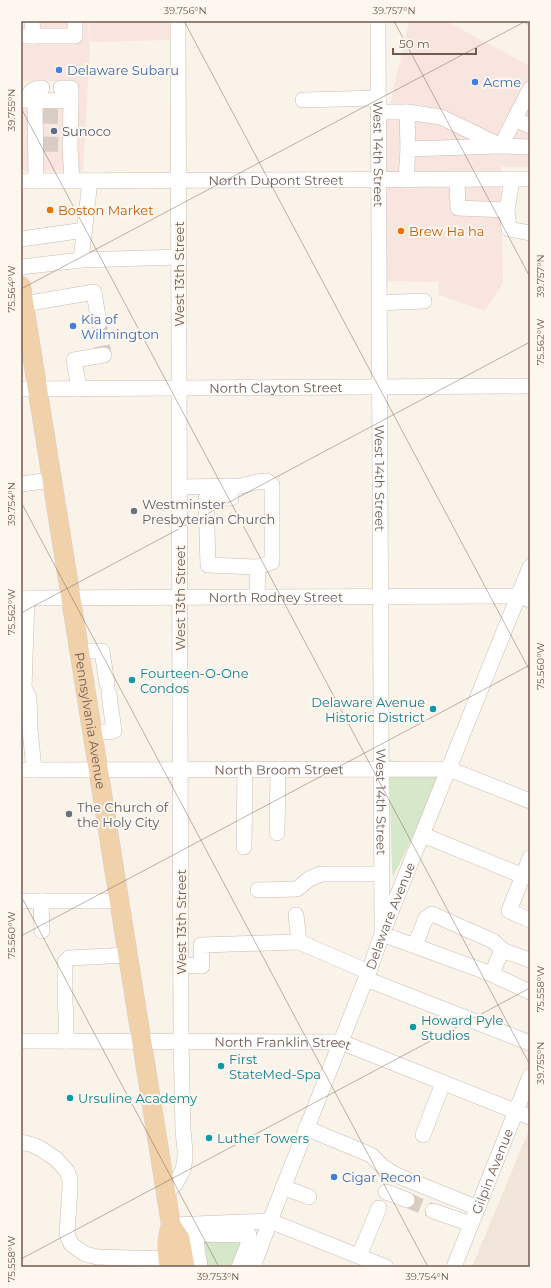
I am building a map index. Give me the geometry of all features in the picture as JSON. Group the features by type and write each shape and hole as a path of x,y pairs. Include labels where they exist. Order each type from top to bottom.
{"main road":[{"name":"Pennsylvania Avenue","path":"22,295 29,389 52,480 171,1225 167,1241 169,1263"},
{"name":"Pennsylvania Avenue","path":"171,1225 180,1239 185,1267"}],"street":[{"path":"29,31 75,36 75,21"},
{"name":"West 13th Street","path":"166,1194 176,1183 183,1170 185,1158 182,1130 181,1041 178,21"},
{"name":"West 14th Street","path":"378,21 382,934"},
{"path":"61,88 71,88 69,145 72,181"},
{"path":"502,146 530,89"},
{"path":"36,181 40,144 39,116 32,97 71,101"},
{"path":"303,100 378,105 407,112 441,117 502,146"},
{"path":"406,180 408,149 407,112"},
{"path":"515,119 530,126"},
{"path":"408,149 502,146 530,147"},
{"path":"457,180 458,208 507,210"},
{"path":"512,180 507,210 509,230 530,233"},
{"name":"North Dupont Street","path":"21,181 530,180"},
{"path":"81,260 90,181"},
{"path":"21,239 85,230"},
{"path":"21,267 81,260 179,257"},
{"path":"22,295 94,292 99,323"},
{"path":"379,303 424,301"},
{"path":"79,389 74,360 104,355"},
{"name":"North Clayton Street","path":"29,389 530,386"},
{"path":"21,484 52,480"},
{"path":"180,487 227,486 241,486 267,481 272,485 272,562 258,567 208,565 206,499 231,498 231,492 227,486"},
{"path":"257,597 258,567"},
{"name":"Delaware Avenue","path":"253,1267 382,934 450,769 524,598 530,567"},
{"name":"North Rodney Street","path":"24,598 380,596 524,598"},
{"path":"24,598 23,687 29,698 30,729 28,770"},
{"path":"79,651 102,651 114,731 93,733"},
{"path":"244,847 245,769"},
{"path":"277,833 278,769"},
{"name":"North Broom Street","path":"28,770 450,769 530,801"},
{"path":"423,835 523,876"},
{"path":"530,858 509,911 530,920"},
{"path":"258,890 297,889 309,878 321,874 382,874"},
{"path":"21,901 119,901"},
{"path":"41,901 42,931"},
{"path":"415,945 426,918 432,914 493,941 502,949 530,960"},
{"path":"296,915 299,942"},
{"path":"382,934 492,974 530,992"},
{"path":"181,948 201,948 201,945 299,942 367,975 530,1043"},
{"path":"181,965 202,966 201,948"},
{"path":"492,974 502,949"},
{"path":"66,1041 66,1013 64,1003 65,962 69,958 128,955"},
{"name":"North Franklin Street","path":"21,1042 341,1042 530,1117"},
{"name":"Gilpin Avenue","path":"454,1267 530,1076"},
{"path":"423,1135 443,1083"},
{"path":"306,1128 371,1155 382,1166 396,1175 478,1208"},
{"path":"21,1142 41,1149 56,1159 67,1171 70,1187 67,1234 71,1244 85,1254 97,1257 169,1263"},
{"path":"283,1187 310,1197"},
{"path":"386,1192 407,1200"},
{"path":"356,1255 379,1208"},
{"path":"433,1211 471,1224"},
{"path":"356,1255 365,1216"},
{"path":"171,1225 270,1221 386,1267"},
{"path":"196,1242 195,1234 249,1235 249,1242 239,1267"}],"shaded area":[{"path":"23,21 89,21 90,54 83,171 25,172 21,166 23,96 61,95 61,81 23,81"},
{"path":"90,21 170,21 171,40 90,42"},
{"path":"409,21 446,21 530,66 530,167 501,167 503,283 485,311 439,295 438,282 386,281 384,169 386,122"},
{"path":"529,1130 530,1267 472,1267"}],"green space":[{"path":"389,760 444,772 393,877 392,870"},
{"path":"245,1230 245,1267 192,1267 189,1239"}],"tunnel":[{"path":"43,116 67,117"},
{"path":"43,144 68,145"},
{"path":"99,323 104,355"},
{"path":"407,1200 433,1211"}],"railway":[{"path":"525,21 530,23"}],"place":[{"name":"Delaware Subaru","path":"59,70"},
{"name":"Acme","path":"475,82"},
{"name":"Sunoco","path":"54,131"},
{"name":"Boston Market","path":"50,210"},
{"name":"Brew Ha ha","path":"401,231"},
{"name":"Kia of Wilmington","path":"73,326"},
{"name":"Westminster Presbyterian Church","path":"134,511"},
{"name":"Fourteen-O-One Condos","path":"132,680"},
{"name":"Delaware Avenue Historic District","path":"433,709"},
{"name":"The Church of the Holy City","path":"69,814"},
{"name":"Howard Pyle Studios","path":"413,1027"},
{"name":"First StateMed-Spa","path":"221,1066"},
{"name":"Ursuline Academy","path":"70,1098"},
{"name":"Luther Towers","path":"209,1138"},
{"name":"Cigar Recon","path":"334,1177"}]}
